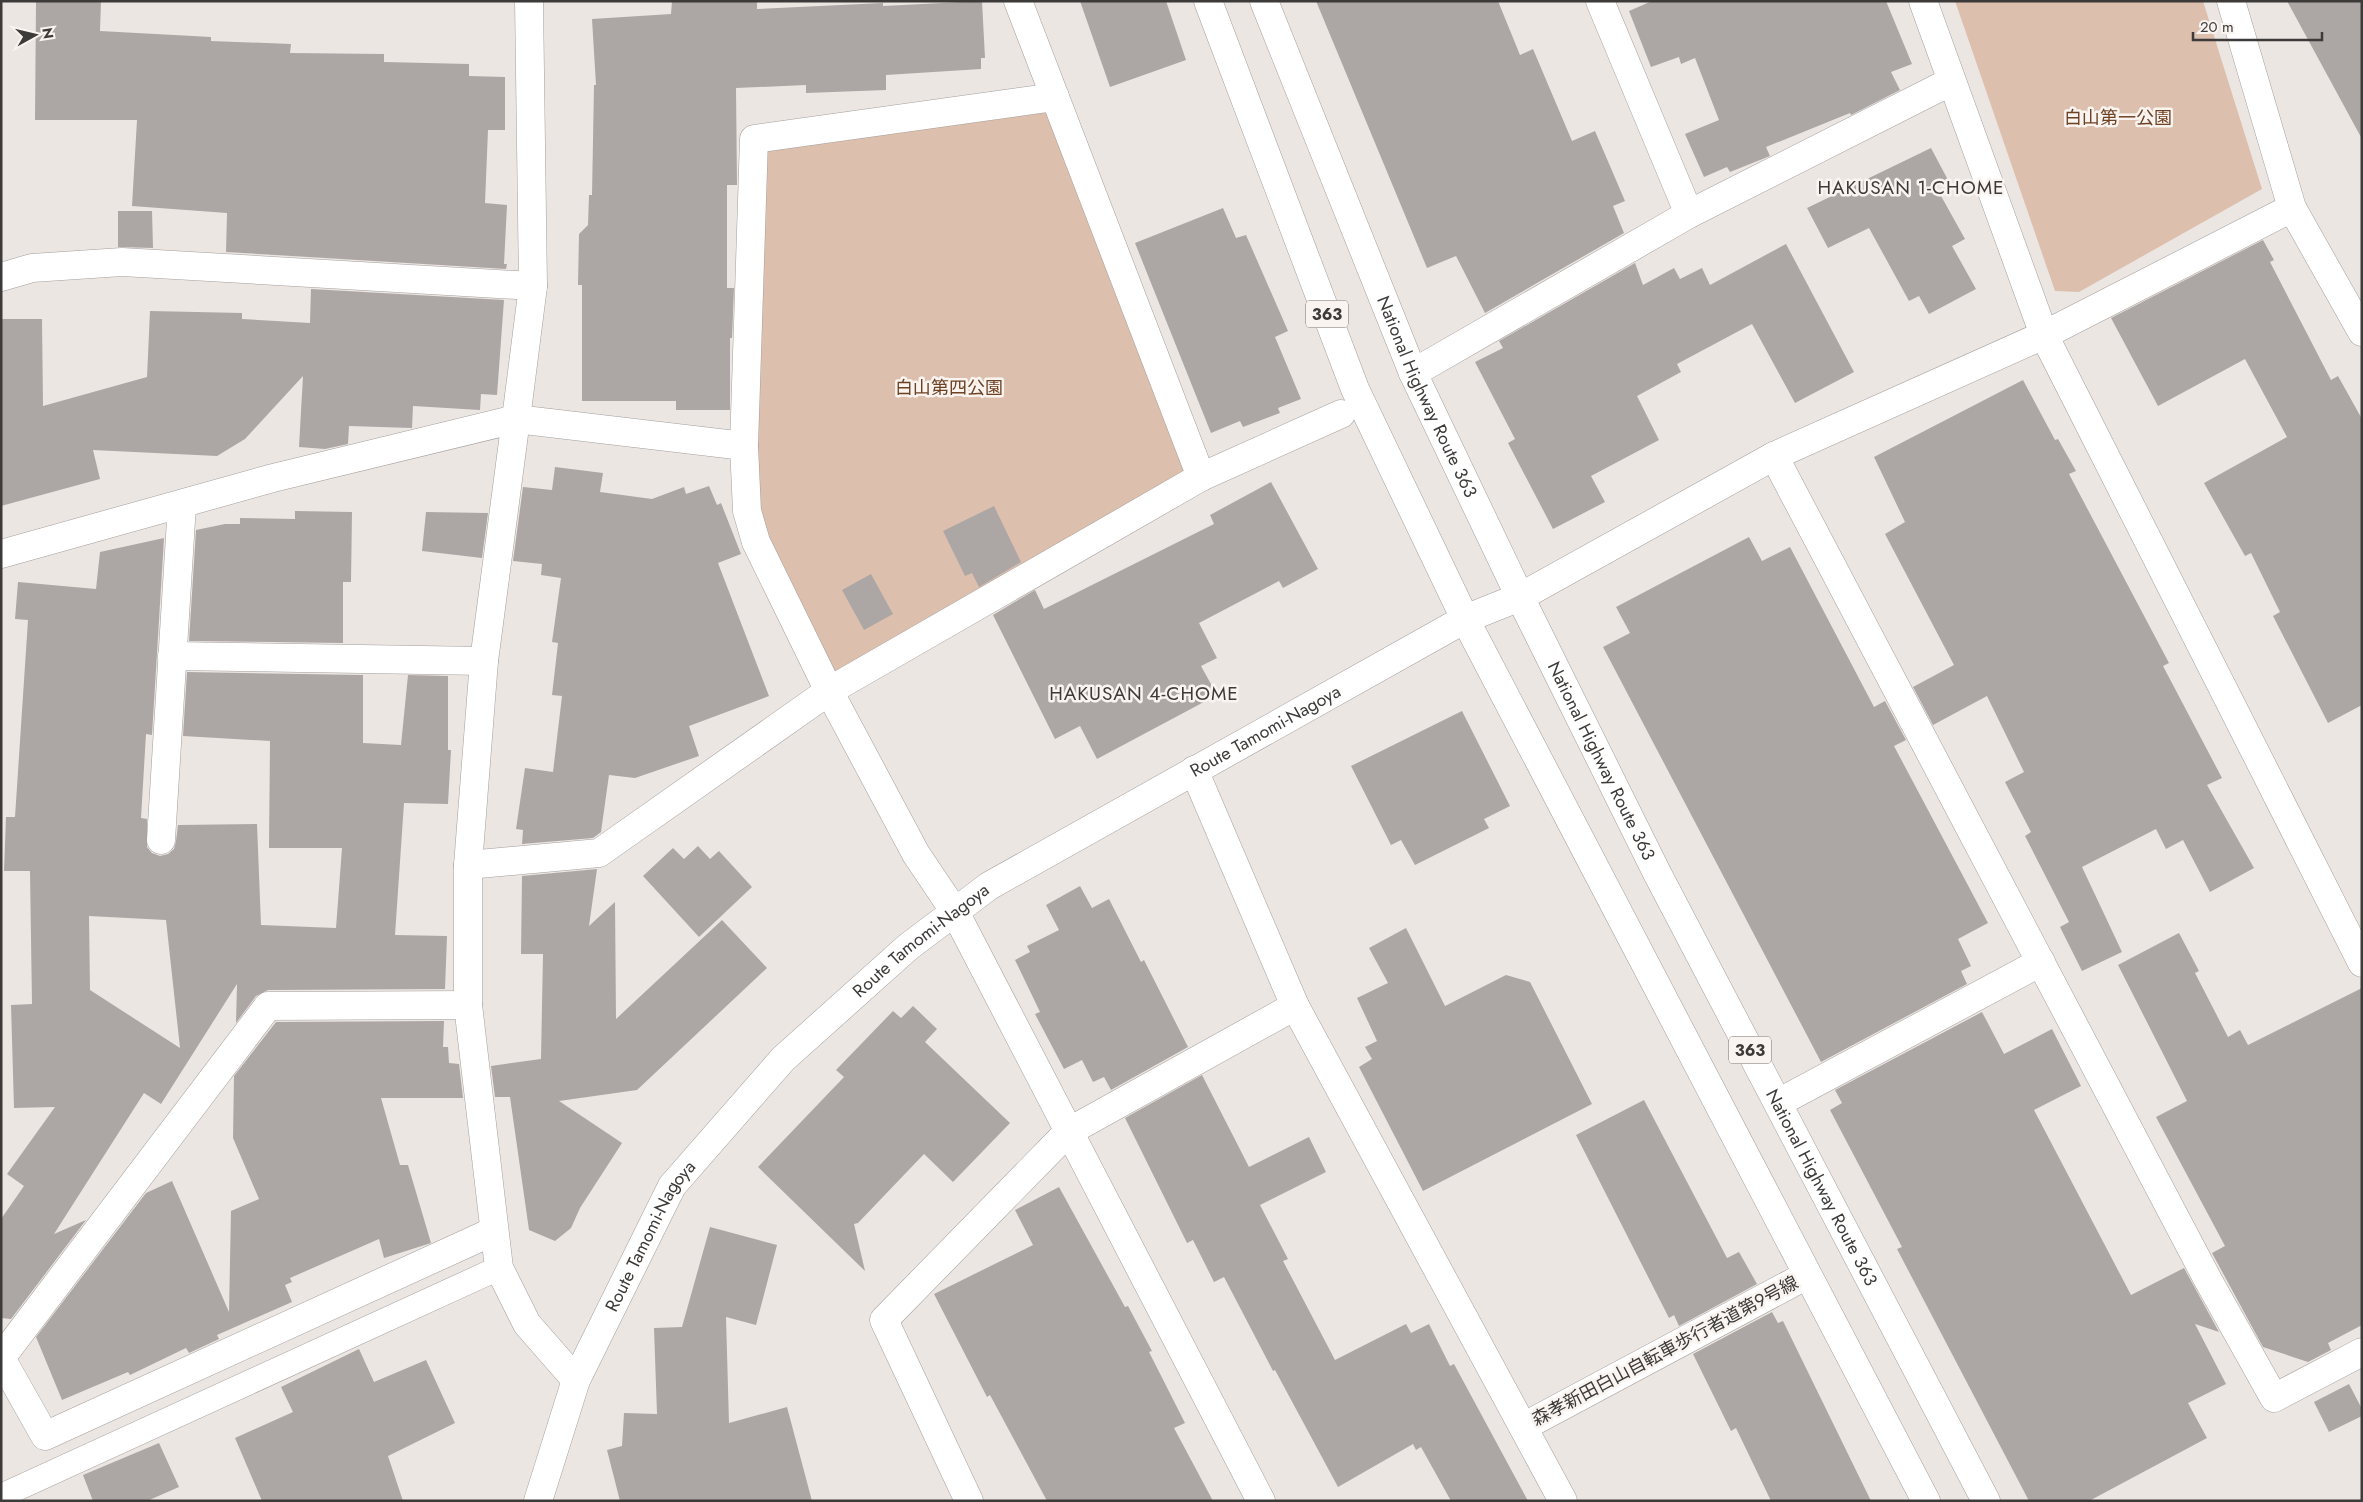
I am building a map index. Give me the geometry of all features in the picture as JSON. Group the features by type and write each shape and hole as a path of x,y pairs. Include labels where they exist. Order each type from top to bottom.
{"main road":[{"path":"529,1 533,286 484,661 468,864 468,1005 499,1268 527,1324 576,1380"},
{"path":"1018,1 1201,477"},
{"name":"363","path":"1208,1 1355,389 1465,619 1926,1501"},
{"name":"National Highway Route 363","path":"1264,1 1413,373 1520,597 1657,872 1986,1501"},
{"path":"1600,1 1688,214"},
{"path":"1923,1 1950,82 2044,335 2362,964"},
{"path":"2231,1 2292,208 2362,332"},
{"path":"1413,373 1688,214 1950,82"},
{"path":"1055,97 754,139 744,446 747,510 756,542 829,691 916,854 955,912 1261,1501"},
{"name":"Route Tamomi-Nagoya","path":"538,1501 576,1380 672,1186 783,1059 908,947 989,886 1465,619 1520,597 1774,456 2044,335 2292,208"},
{"path":"1,277 32,268 122,262 533,286"},
{"path":"468,864 599,853 829,691 1201,477 1341,414"},
{"path":"1,554 273,478 516,419 744,446"},
{"path":"1774,456 2208,1280 2274,1398 2362,1352"},
{"path":"161,840 182,504"},
{"path":"172,656 484,661"},
{"path":"1194,770 1295,1006 1563,1501"},
{"path":"1778,1103 2041,962"},
{"path":"468,1005 268,1006 1,1358 45,1436 494,1231"},
{"path":"969,1501 884,1320 1068,1132 1295,1006"},
{"name":"森孝新田白山自転車歩行者道第９号線","path":"1523,1427 1807,1275"}],"lane":[{"path":"1,1496 499,1268"}],"green space":[{"name":"白山第一公園","path":"1955,1 2203,1 2262,189 2079,292 2055,291"},
{"name":"白山第四公園","path":"1053,97 1199,477 829,688 768,562 746,445 754,139"}],"building":[{"path":"36,1 101,1 100,31 211,37 211,41 291,44 290,53 384,54 384,62 469,64 469,76 505,77 505,130 488,130 485,203 507,205 504,264 507,264 506,269 226,252 227,213 132,206 137,120 35,120"},
{"path":"672,1 757,1 757,9 883,3 883,6 982,1 985,58 981,58 981,69 886,75 886,90 806,93 806,85 736,88 737,185 727,185 727,288 734,288 732,338 730,338 730,410 676,410 676,401 582,401 582,285 578,285 579,234 588,225 589,195 592,195 594,85 596,85 592,19 671,14"},
{"path":"1080,1 1166,1 1186,60 1110,87"},
{"path":"1316,1 1498,1 1520,55 1533,49 1572,141 1595,131 1625,201 1613,206 1624,233 1485,313 1456,256 1427,268"},
{"path":"1652,1 1886,1 1912,64 1891,72 1900,90 1851,115 1850,113 1766,147 1770,156 1730,172 1727,167 1704,177 1685,134 1719,120 1695,58 1681,64 1679,57 1651,67 1629,11"},
{"path":"2287,1 2362,1 2362,139"},
{"path":"1931,148 1948,180 1936,187 1965,239 1952,246 1976,289 1929,314 1919,296 1909,301 1869,228 1828,248 1807,208"},
{"path":"1223,208 1236,238 1246,235 1288,331 1275,337 1301,399 1278,408 1280,413 1243,427 1240,421 1211,433 1135,243"},
{"path":"118,211 152,211 153,248 118,247"},
{"path":"2263,240 2274,260 2270,262 2331,380 2338,376 2362,419 2362,705 2328,723 2273,616 2280,612 2251,553 2245,556 2204,483 2287,437 2245,359 2158,406 2111,318"},
{"path":"1786,244 1854,372 1795,403 1752,324 1677,364 1681,372 1637,396 1659,440 1591,476 1605,502 1553,529 1508,443 1515,439 1475,362 1503,348 1499,341 1635,263 1643,285 1674,268 1680,279 1702,268 1710,285"},
{"path":"311,289 504,300 497,395 481,394 480,410 413,406 412,428 349,426 348,444 325,449 299,447 303,376 245,439 217,456 93,450 100,479 1,506 1,319 42,319 43,406 147,377 150,311 242,313 242,319 310,323"},
{"path":"2023,380 2055,440 2058,439 2076,471 2069,474 2169,663 2163,666 2222,778 2207,785 2254,868 2210,892 2183,840 2166,849 2156,829 2082,867 2122,952 2082,971 2060,927 2069,922 2025,836 2031,832 2005,782 2024,772 1987,696 1933,725 1913,687 1954,665 1885,534 1905,522 1874,457"},
{"path":"555,467 603,473 600,492 652,499 684,487 686,494 709,486 717,505 721,503 741,554 718,563 769,696 689,726 699,756 635,778 609,775 601,832 593,838 522,844 523,830 516,829 525,768 553,772 562,696 552,695 558,643 552,642 561,578 541,575 542,564 513,561 523,487 552,490"},
{"path":"1271,482 1318,569 1283,588 1279,581 1199,623 1217,658 1201,666 1217,695 1097,759 1080,726 1055,739 993,615 1035,590 1044,609 1214,524 1210,515"},
{"path":"994,506 1021,562 979,587 972,573 965,576 943,531"},
{"path":"295,511 352,512 351,582 343,582 343,643 189,641 196,530 225,524 240,524 240,518 295,519"},
{"path":"426,512 488,513 482,558 422,551"},
{"path":"1749,537 1762,561 1790,547 1874,707 1885,701 1906,740 1894,746 1988,923 1958,939 1971,966 1961,971 1967,984 1821,1062 1603,647 1630,633 1616,607"},
{"path":"164,538 152,735 146,734 141,818 147,819 147,847 152,853 160,856 168,854 174,849 178,825 257,824 261,925 336,928 342,848 269,848 270,741 183,736 187,672 363,675 363,743 401,745 408,675 448,676 448,750 451,750 448,804 404,803 395,935 447,936 445,989 268,990 256,996 236,1023 237,984 161,1104 144,1093 54,1234 86,1220 11,1319 1,1318 1,1219 24,1186 7,1174 55,1107 14,1108 11,1005 32,1004 30,871 4,871 6,817 15,817 28,620 15,619 18,582 96,589 100,552","holes":["89,916 166,920 180,1048 90,990"]},
{"path":"871,574 893,614 864,630 842,590"},
{"path":"1462,711 1510,806 1484,819 1489,828 1415,865 1401,840 1391,845 1351,766"},
{"path":"698,846 710,859 719,851 752,887 699,937 643,876 673,848 684,859"},
{"path":"597,869 589,926 615,902 616,1019 722,920 767,968 637,1090 559,1101 622,1143 580,1208 571,1228 555,1241 529,1230 510,1097 495,1097 491,1066 541,1059 543,954 521,954 522,876"},
{"path":"1080,886 1092,908 1109,899 1141,962 1144,960 1188,1047 1111,1090 1104,1077 1093,1082 1082,1060 1064,1069 1035,1014 1040,1012 1015,960 1030,952 1027,946 1059,930 1046,905"},
{"path":"1406,928 1445,1006 1506,975 1530,982 1592,1104 1423,1191 1359,1067 1372,1059 1365,1047 1377,1041 1357,998 1388,983 1369,948"},
{"path":"2179,933 2199,971 2195,973 2228,1037 2240,1030 2248,1045 2362,988 2362,1325 2328,1343 2331,1350 2308,1362 2263,1347 2212,1253 2225,1246 2156,1117 2187,1101 2118,965"},
{"path":"913,1006 937,1029 925,1042 1010,1123 953,1182 924,1154 858,1223 854,1224 865,1271 758,1167 844,1077 836,1070 893,1011 901,1018"},
{"path":"1982,1012 2004,1054 2052,1029 2081,1086 2034,1110 2131,1295 2184,1268 2219,1332 2195,1324 2226,1384 2188,1403 2207,1438 2089,1501 2029,1501 1897,1249 1902,1247 1830,1110 1842,1103 1835,1090"},
{"path":"444,1021 443,1047 448,1047 449,1063 459,1064 463,1098 381,1098 400,1165 408,1165 431,1243 384,1258 379,1239 290,1278 292,1282 285,1285 292,1302 217,1335 219,1339 189,1353 186,1348 130,1375 128,1372 62,1400 36,1337 146,1193 172,1181 229,1312 231,1211 259,1199 233,1138 234,1076 276,1022"},
{"path":"1202,1075 1249,1167 1309,1137 1326,1172 1260,1205 1288,1259 1283,1261 1335,1360 1406,1324 1411,1333 1429,1324 1450,1366 1454,1364 1528,1501 1451,1501 1421,1447 1416,1450 1413,1444 1338,1487 1275,1370 1273,1371 1224,1277 1214,1282 1193,1240 1187,1243 1125,1118"},
{"path":"1644,1100 1727,1258 1739,1252 1757,1284 1679,1326 1674,1315 1669,1318 1576,1135"},
{"path":"1059,1187 1125,1307 1128,1306 1152,1351 1149,1352 1185,1423 1174,1428 1213,1501 1047,1501 990,1395 987,1397 934,1294 1033,1245 1015,1210"},
{"path":"710,1227 777,1245 756,1325 726,1317 729,1423 787,1407 812,1501 620,1501 607,1450 622,1446 624,1413 657,1414 654,1328 682,1327"},
{"path":"1772,1312 1778,1323 1783,1321 1871,1501 1771,1501 1736,1428 1731,1431 1693,1354"},
{"path":"359,1349 374,1382 426,1360 455,1423 388,1456 403,1501 262,1501 235,1438 293,1412 281,1387"},
{"path":"2349,1384 2362,1409 2362,1416 2329,1432 2314,1402"},
{"path":"159,1443 179,1487 147,1501 93,1501 83,1475"}],"district":[{"name":"HAKUSAN 1-CHOME","path":"1911,187"},
{"name":"HAKUSAN 4-CHOME","path":"1144,693"}]}
